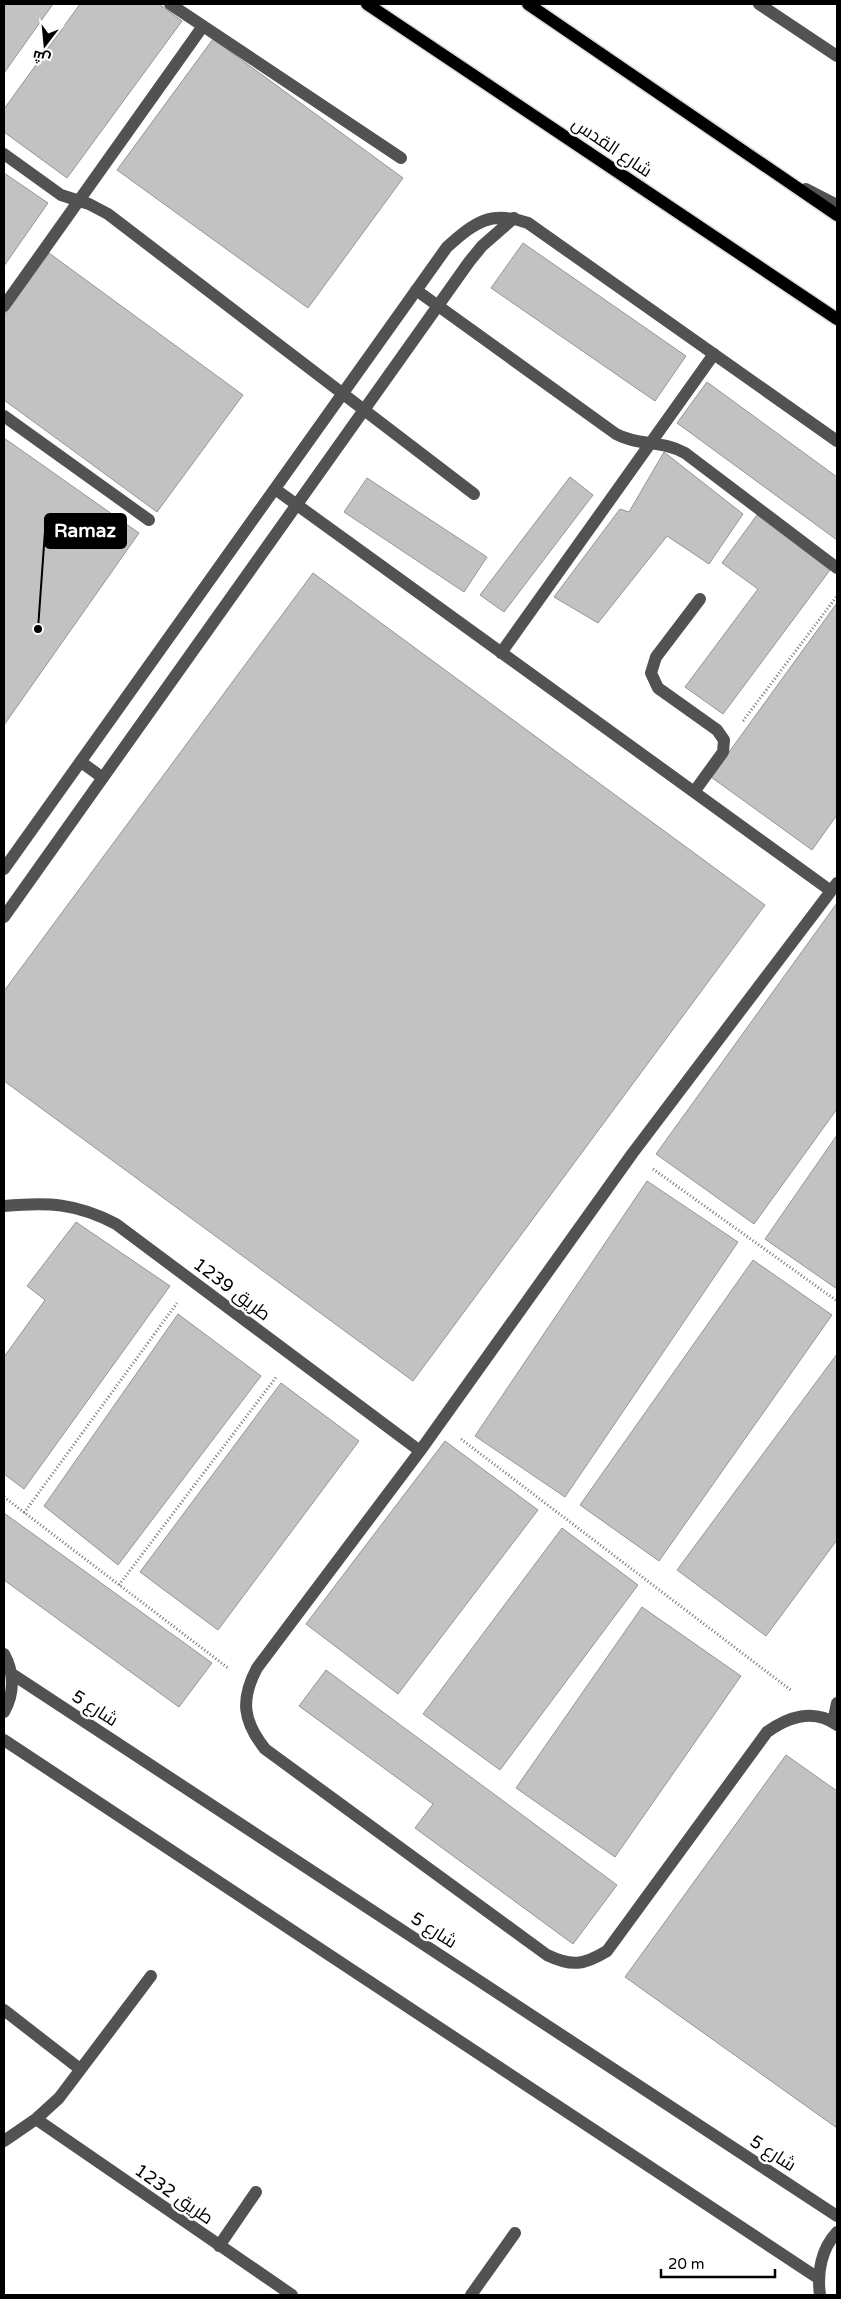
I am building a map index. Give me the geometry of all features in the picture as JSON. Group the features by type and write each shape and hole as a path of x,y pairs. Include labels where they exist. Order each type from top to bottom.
{"main road":[{"name":"شارع القدس","path":"367,4 837,318"},
{"path":"528,4 837,215"}],"street":[{"path":"170,4 401,158"},
{"path":"759,4 837,56"},
{"path":"4,306 203,26"},
{"path":"4,154 53,190 108,214 474,494"},
{"path":"780,176 837,205"},
{"path":"4,869 447,247 470,227 484,220 499,217 514,218 528,223 837,441"},
{"path":"4,917 437,306 482,246 514,218"},
{"path":"416,290 616,434 633,441 669,445 685,453 837,568"},
{"path":"501,653 714,354"},
{"path":"4,416 149,520"},
{"path":"275,489 694,792 834,887 632,1154 420,1451 256,1668 249,1684 245,1701 247,1718 254,1735 265,1749 547,1955 562,1962 578,1964 593,1959 607,1951 767,1732 782,1722 798,1716 816,1716 835,1723 837,1703"},
{"path":"694,792 723,752 722,734 658,688 651,673 656,657 700,599"},
{"path":"81,762 103,778"},
{"name":"طريق 1239","path":"4,1206 49,1203 84,1209 116,1224 420,1451"},
{"path":"4,1654 12,1674 12,1690 4,1712"},
{"name":"شارع 5","path":"12,1674 837,2216"},
{"path":"4,1740 818,2278"},
{"path":"4,2141 36,2119 59,2098 151,1976"},
{"path":"4,2010 80,2069"},
{"name":"طريق 1232","path":"36,2119 292,2295"},
{"path":"219,2246 256,2192"},
{"path":"820,2295 818,2278 822,2257 837,2232"},
{"path":"471,2295 515,2233"}],"path":[{"path":"724,746 837,596"},
{"path":"632,1154 837,1301"},
{"path":"24,1513 192,1281"},
{"path":"120,1585 292,1356"},
{"path":"440,1423 794,1692"},
{"path":"4,1497 249,1684"}],"building":[{"path":"4,4 53,4 4,73"},
{"path":"80,4 159,4 182,21 67,178 4,132 4,109"},
{"path":"213,39 403,178 308,308 117,170"},
{"path":"4,173 48,203 4,266"},
{"path":"523,243 686,356 655,401 491,288"},
{"path":"49,253 243,395 157,512 4,400 4,315"},
{"path":"707,382 837,477 837,540 677,423"},
{"path":"4,438 139,533 4,725"},
{"path":"664,452 743,514 709,564 667,536 598,623 554,597 620,509 629,512"},
{"path":"570,477 593,495 504,612 480,595"},
{"path":"367,478 487,557 464,592 344,512"},
{"path":"757,515 830,570 723,714 685,687 758,589 722,563"},
{"path":"313,573 765,905 413,1381 4,1081 4,991"},
{"path":"837,603 837,815 812,850 711,777"},
{"path":"837,903 837,1109 754,1224 656,1154"},
{"path":"837,1135 837,1289 765,1239"},
{"path":"647,1181 738,1242 565,1497 475,1436"},
{"path":"76,1222 170,1286 24,1489 4,1474 4,1357 45,1300 27,1286"},
{"path":"753,1260 832,1315 659,1561 580,1505"},
{"path":"178,1314 261,1376 118,1565 44,1506"},
{"path":"837,1354 837,1540 766,1636 677,1570"},
{"path":"281,1383 359,1441 218,1630 140,1572"},
{"path":"445,1441 538,1510 398,1694 306,1624"},
{"path":"4,1513 212,1663 179,1707 4,1580"},
{"path":"562,1528 638,1585 500,1770 423,1714"},
{"path":"642,1607 741,1676 615,1857 516,1788"},
{"path":"326,1670 617,1885 573,1944 415,1828 433,1804 299,1706"},
{"path":"786,1755 837,1791 837,2128 625,1977"}],"place":[{"name":"Ramaz","path":"38,629"}]}
